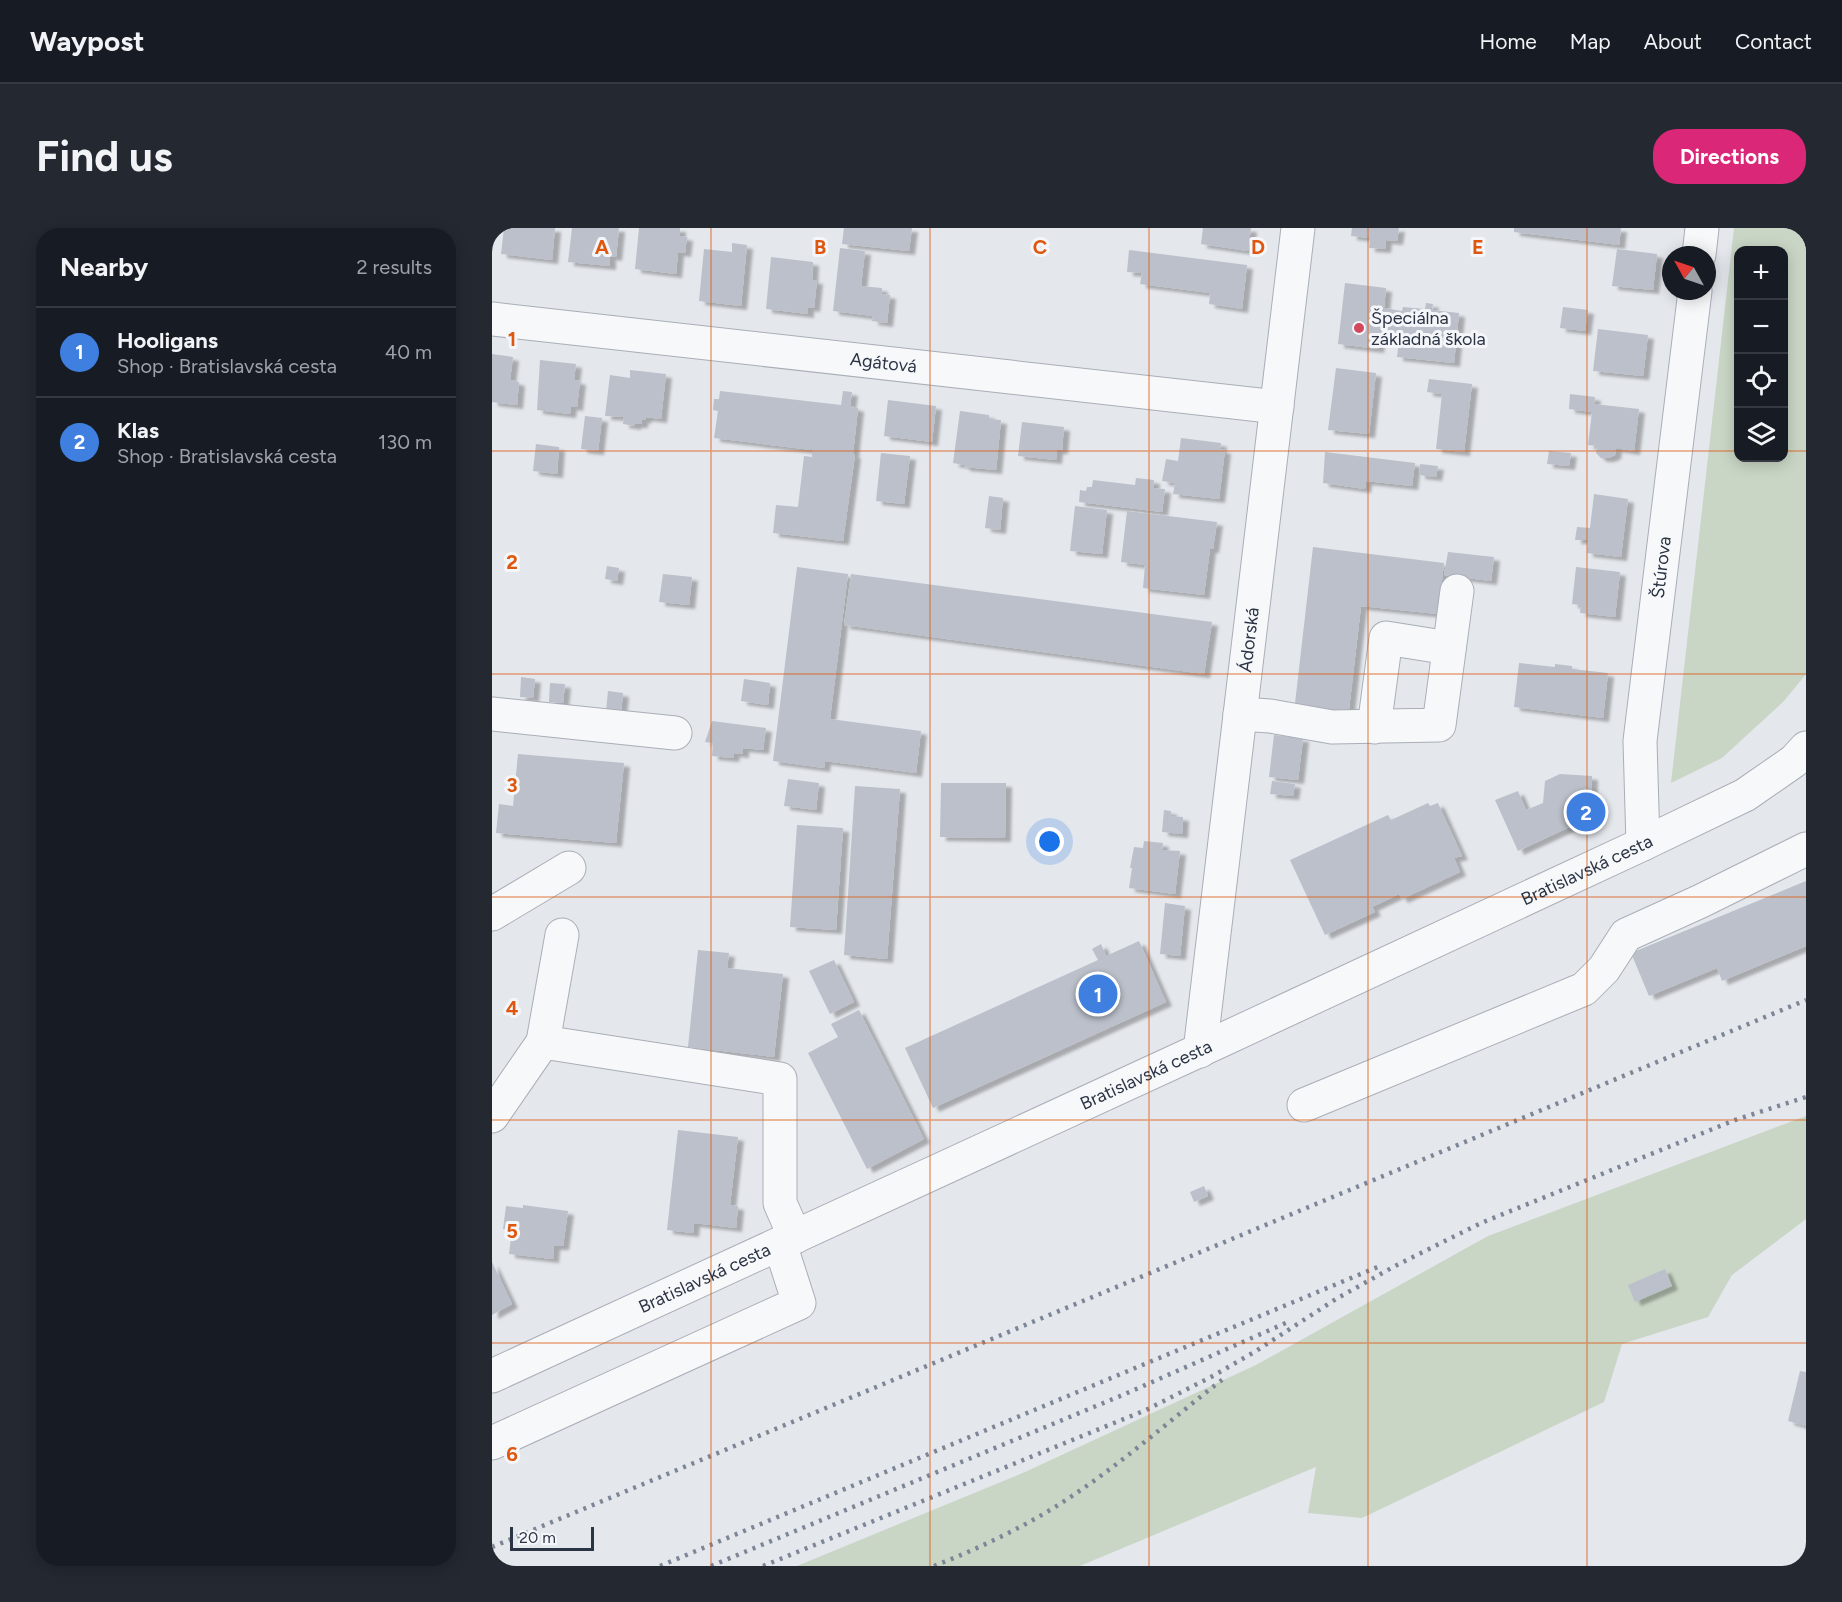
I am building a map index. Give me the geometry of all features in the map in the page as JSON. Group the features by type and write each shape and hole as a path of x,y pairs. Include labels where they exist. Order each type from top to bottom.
{"street":[{"name":"Ádorská","path":"1200,1051 1298,228"},
{"path":"1700,246 1702,228"},
{"name":"Štúrova","path":"1643,844 1640,741 1694,300"},
{"name":"Agátová","path":"492,319 1277,407"},
{"path":"1240,714 1270,716 1332,728 1439,725 1457,591"},
{"path":"1374,727 1386,638 1449,648"},
{"path":"492,714 675,733"},
{"name":"Bratislavská cesta","path":"492,1376 1200,1051 1643,844 1745,795 1802,756"},
{"path":"1304,1105 1584,989 1604,969 1626,935 1806,849"},
{"path":"492,914 569,868"},
{"path":"492,1116 543,1042 562,935"},
{"path":"492,1443 799,1303 780,1203 780,1079 543,1042"}],"green space":[{"path":"1734,228 1806,228 1806,674 1784,701 1722,758 1671,783"},
{"path":"1806,1116 1806,1219 1732,1275 1708,1317 1622,1344 1604,1402 1362,1518 1308,1513 1316,1467 1080,1566 797,1566 1025,1472 1256,1365 1488,1236"}],"building":[{"path":"504,228 555,228 552,260 501,254"},
{"path":"572,228 619,228 616,257 610,256 610,266 568,262"},
{"path":"639,228 680,228 680,236 687,237 685,253 678,252 676,274 635,269"},
{"path":"844,228 912,228 909,251 842,244"},
{"path":"1203,228 1251,228 1248,251 1201,244"},
{"path":"1352,228 1399,228 1397,241 1386,240 1385,249 1369,248 1370,238 1351,236"},
{"path":"1514,228 1621,228 1619,245 1514,232"},
{"path":"732,243 747,245 741,306 699,301 704,249 732,252"},
{"path":"840,248 865,251 861,286 882,288 882,294 890,295 887,323 872,321 873,316 833,311"},
{"path":"1617,249 1657,254 1653,290 1612,286"},
{"path":"1129,250 1247,265 1242,309 1209,304 1210,293 1140,284 1142,273 1127,272"},
{"path":"771,257 813,262 812,280 817,280 814,308 808,307 808,314 766,309"},
{"path":"1345,283 1386,288 1384,308 1402,311 1403,307 1425,309 1426,303 1433,304 1432,310 1459,313 1454,363 1397,357 1399,340 1380,338 1378,349 1338,344"},
{"path":"1563,307 1588,310 1585,331 1560,328"},
{"path":"1598,329 1648,335 1643,376 1593,371"},
{"path":"492,354 513,357 510,380 519,382 517,405 492,402"},
{"path":"540,360 576,364 574,380 580,381 577,407 571,406 570,414 537,410"},
{"path":"1336,368 1376,373 1369,434 1328,430"},
{"path":"630,370 666,374 661,419 646,417 645,420 642,419 642,424 635,424 635,426 623,424 624,417 605,416 610,375 630,378"},
{"path":"1429,379 1472,384 1464,452 1436,449 1442,394 1427,392"},
{"path":"720,391 841,405 843,391 852,392 850,406 858,408 853,454 855,455 843,541 773,533 776,505 798,507 804,456 812,457 812,450 714,438 718,411 713,410 714,399 719,399"},
{"path":"1570,394 1595,397 1594,404 1639,409 1634,451 1616,448 1615,455 1601,458 1596,453 1597,446 1588,445 1592,412 1569,409"},
{"path":"888,400 936,406 932,442 884,436"},
{"path":"960,411 989,415 989,419 1001,420 996,470 964,467 964,465 953,463"},
{"path":"585,416 602,418 598,451 581,449"},
{"path":"1022,422 1064,427 1062,450 1057,450 1056,460 1018,456"},
{"path":"1181,438 1221,443 1220,449 1225,450 1219,499 1173,494 1175,483 1162,481 1166,459 1178,461"},
{"path":"536,444 559,447 557,474 533,471"},
{"path":"1549,451 1571,453 1569,466 1547,464"},
{"path":"1325,452 1415,463 1412,486 1366,481 1365,489 1323,483"},
{"path":"881,453 910,456 904,504 876,501"},
{"path":"1420,464 1438,466 1436,477 1419,475"},
{"path":"1136,478 1154,480 1153,488 1165,489 1162,512 1079,502 1080,490 1086,491 1087,487 1092,487 1093,480 1135,485"},
{"path":"1594,494 1628,499 1621,557 1587,553 1588,540 1575,540 1577,527 1590,528"},
{"path":"989,496 1003,498 1000,530 985,528"},
{"path":"1075,506 1107,510 1102,554 1070,551"},
{"path":"1127,511 1217,522 1213,549 1210,549 1204,595 1143,588 1145,565 1121,562"},
{"path":"1313,547 1444,563 1438,614 1361,606 1348,718 1294,712"},
{"path":"1448,552 1494,557 1491,581 1444,575"},
{"path":"607,566 619,568 617,581 605,579"},
{"path":"797,567 848,574 830,719 921,731 916,773 825,761 824,768 773,761"},
{"path":"1576,567 1620,572 1615,617 1580,613 1581,605 1572,604"},
{"path":"663,574 692,577 689,605 659,602"},
{"path":"851,574 1212,622 1204,674 844,625"},
{"path":"1519,663 1555,667 1555,664 1572,666 1572,669 1608,673 1603,718 1514,707"},
{"path":"521,677 535,679 533,698 520,697"},
{"path":"744,679 770,683 768,705 741,701"},
{"path":"550,683 565,684 563,703 549,702"},
{"path":"608,691 623,693 621,712 606,711"},
{"path":"712,721 766,728 763,750 743,748 743,754 734,753 733,758 712,756 713,743 705,742"},
{"path":"1274,735 1303,738 1298,780 1269,777"},
{"path":"518,754 624,763 616,843 496,833 499,804 513,806"},
{"path":"1560,774 1592,776 1591,803 1594,805 1594,820 1580,826 1576,824 1518,851 1495,800 1518,791 1526,810 1543,803 1545,781"},
{"path":"788,779 819,783 816,810 784,806"},
{"path":"1272,781 1295,784 1293,796 1270,794"},
{"path":"941,783 1006,783 1005,838 940,837"},
{"path":"855,786 900,789 887,959 844,955"},
{"path":"1428,803 1430,806 1438,803 1462,856 1454,858 1460,872 1402,899 1399,894 1372,907 1375,912 1325,935 1290,860 1388,815 1391,820"},
{"path":"1164,810 1171,811 1171,816 1183,817 1182,834 1162,832"},
{"path":"797,825 843,828 836,930 790,927"},
{"path":"1144,841 1163,843 1162,850 1180,851 1175,894 1129,888 1134,847 1143,848"},
{"path":"1806,881 1806,946 1722,981 1717,968 1649,996 1631,953"},
{"path":"1165,903 1185,906 1180,956 1160,954"},
{"path":"1139,941 1166,1002 933,1108 905,1048 1098,960 1092,949 1101,944 1106,956"},
{"path":"698,950 729,953 727,968 783,974 774,1057 688,1047"},
{"path":"834,960 854,1002 830,1014 809,971"},
{"path":"859,1010 924,1139 867,1169 808,1053 838,1037 831,1024"},
{"path":"678,1130 738,1137 730,1205 738,1206 736,1228 694,1223 693,1233 667,1230"},
{"path":"1204,1186 1208,1196 1194,1202 1190,1192"},
{"path":"523,1205 568,1211 563,1246 554,1246 553,1259 509,1254 512,1230 503,1229 506,1206 523,1208"},
{"path":"492,1262 512,1304 492,1315"},
{"path":"1665,1269 1672,1286 1635,1302 1628,1285"},
{"path":"1800,1371 1806,1372 1806,1426 1788,1421"}],"railway":[{"path":"492,1547 1806,1000"},
{"path":"763,1566 1146,1410 1256,1351 1336,1299 1395,1266 1481,1223 1735,1120 1806,1097"},
{"path":"660,1566 1380,1266"},
{"path":"711,1566 1125,1394 1288,1322"},
{"path":"934,1566 1005,1535 1072,1496 1131,1453 1227,1376"}],"place":[{"name":"Špeciálna základná škola","path":"1359,328"},
{"name":"Klas","path":"1586,812"},
{"name":"Hooligans","path":"1098,994"}]}
